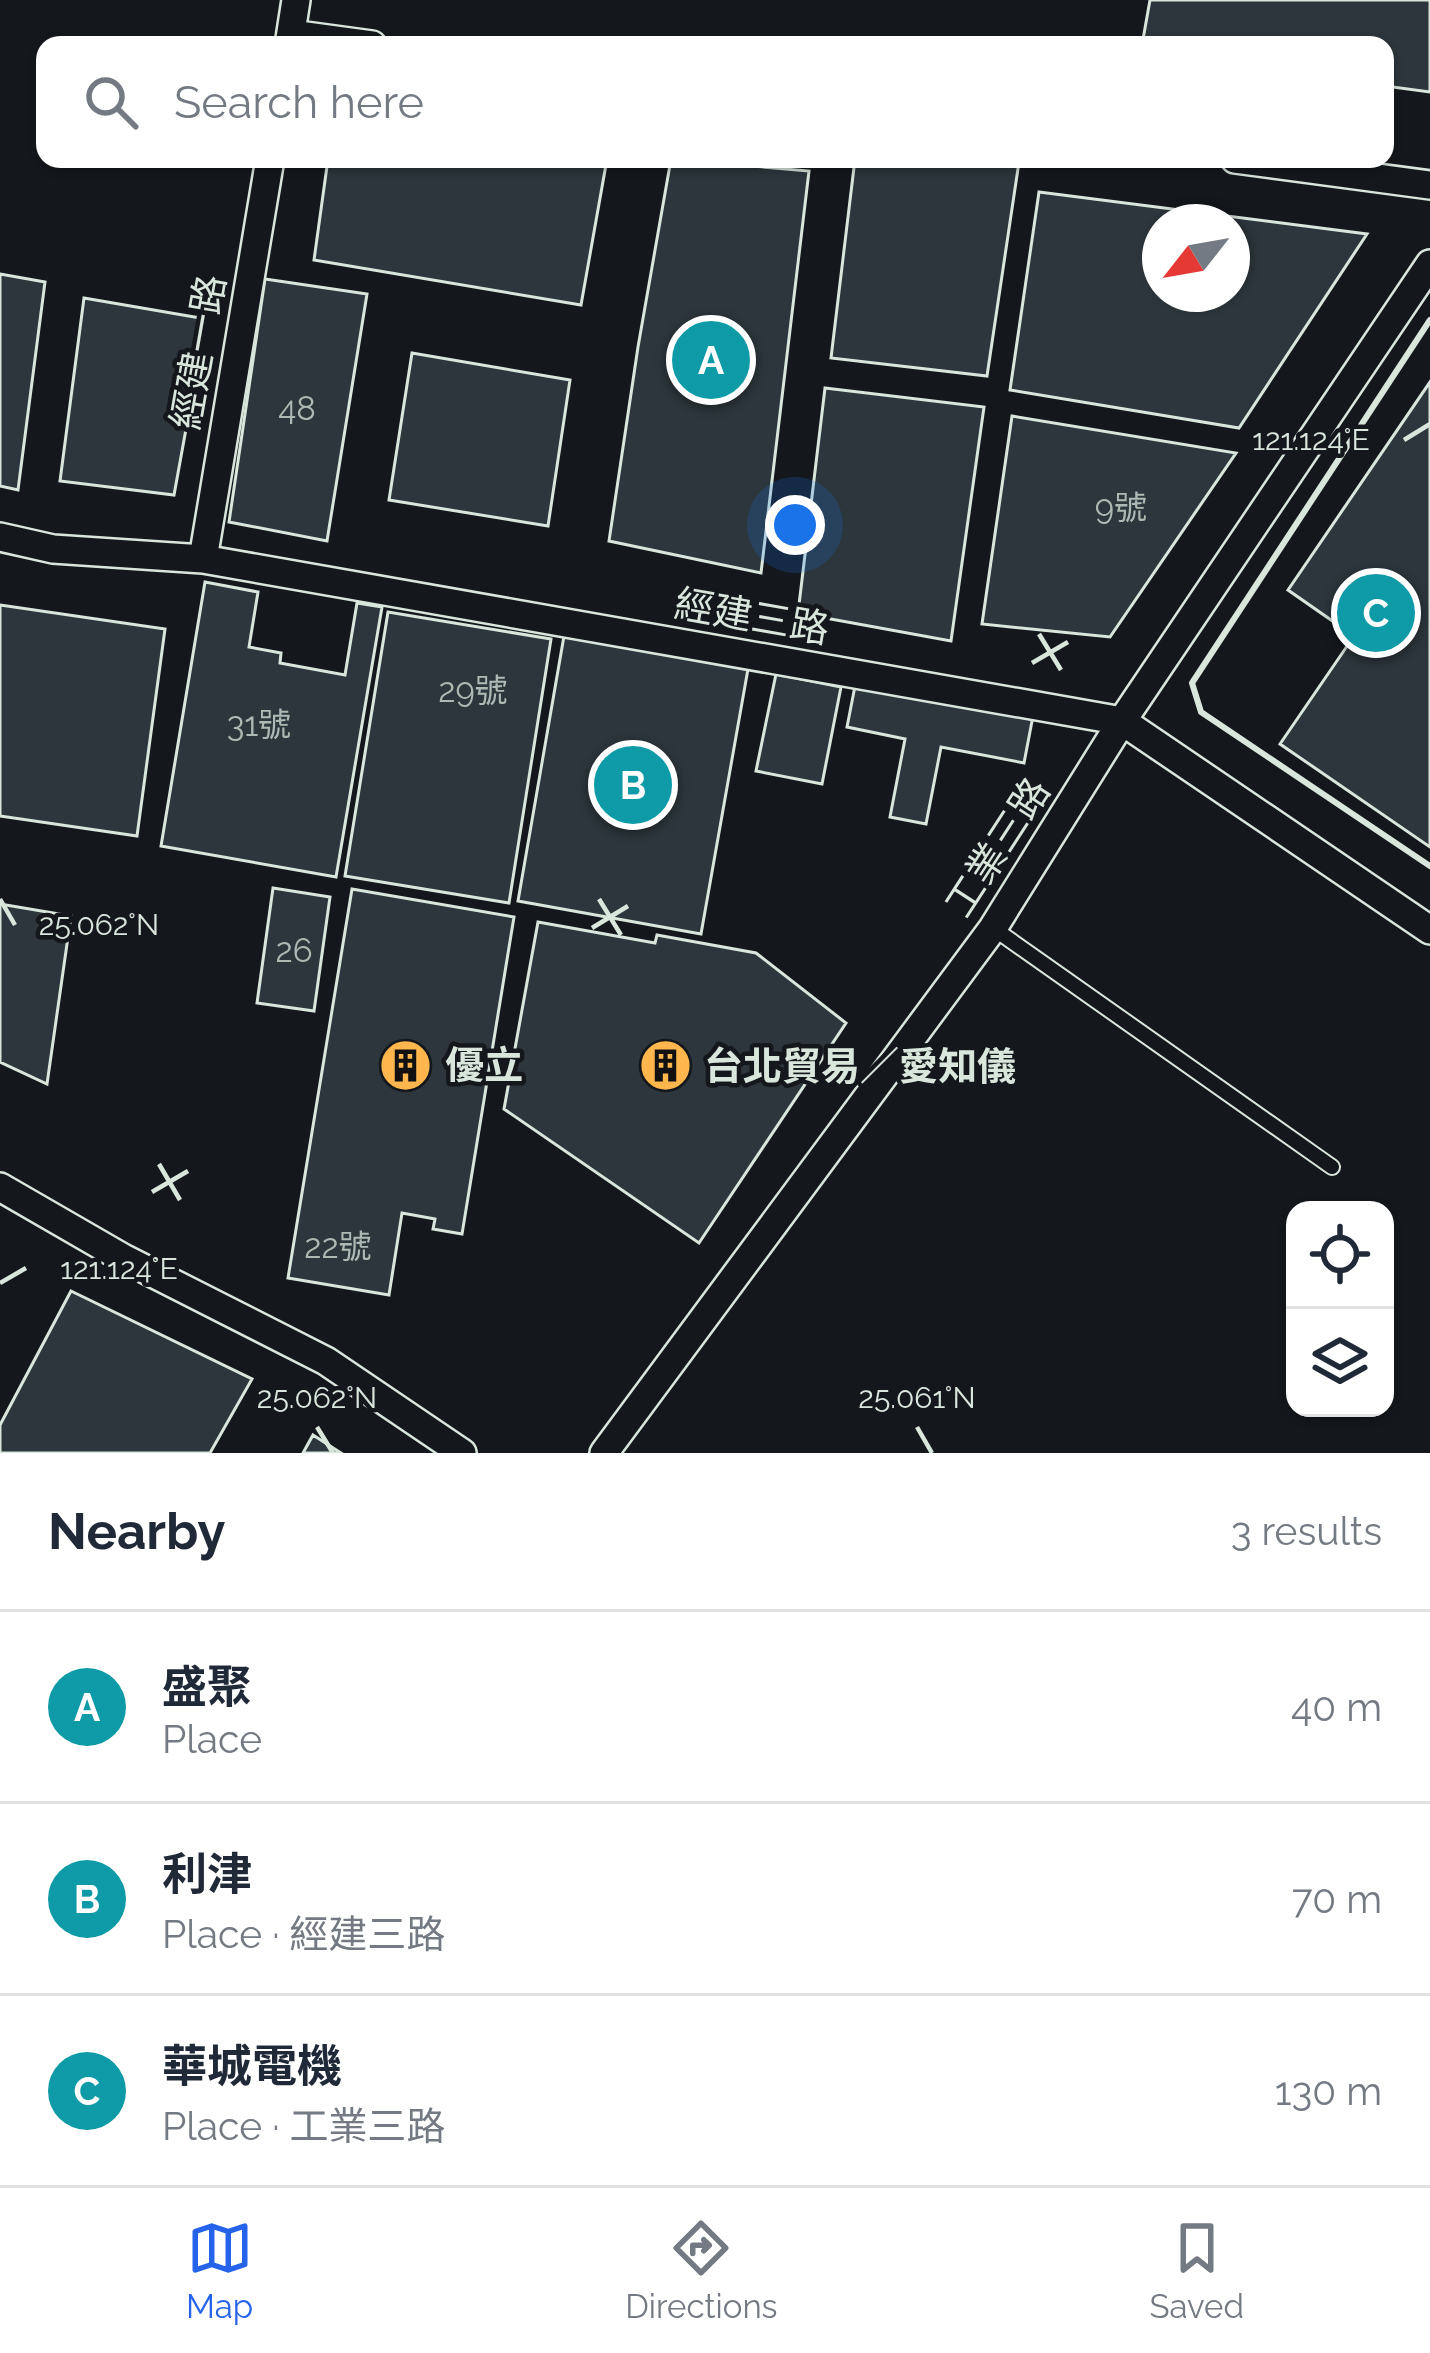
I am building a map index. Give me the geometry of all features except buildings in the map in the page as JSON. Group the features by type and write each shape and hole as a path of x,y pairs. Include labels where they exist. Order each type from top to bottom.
{"street":[{"path":"291,36 296,0"},
{"name":"經建一路","path":"203,559 268,168"},
{"path":"1302,168 1430,185"},
{"name":"工業三路","path":"604,1453 993,928 1122,721 1430,264"},
{"name":"經建三路","path":"0,537 53,549 203,559 1122,721 1430,929"},
{"path":"0,1186 123,1258 326,1361 462,1453"}],"lane":[{"path":"993,928 1332,1167"}],"wall":[{"path":"1430,320 1192,683 1201,712 1430,866"}],"place":[{"name":"盛聚","path":"711,360"},
{"name":"華城電機","path":"1376,613"},
{"name":"利津","path":"633,785"},
{"name":"優立","path":"406,1065"},
{"name":"台北貿易／愛知儀","path":"665,1066"}]}
